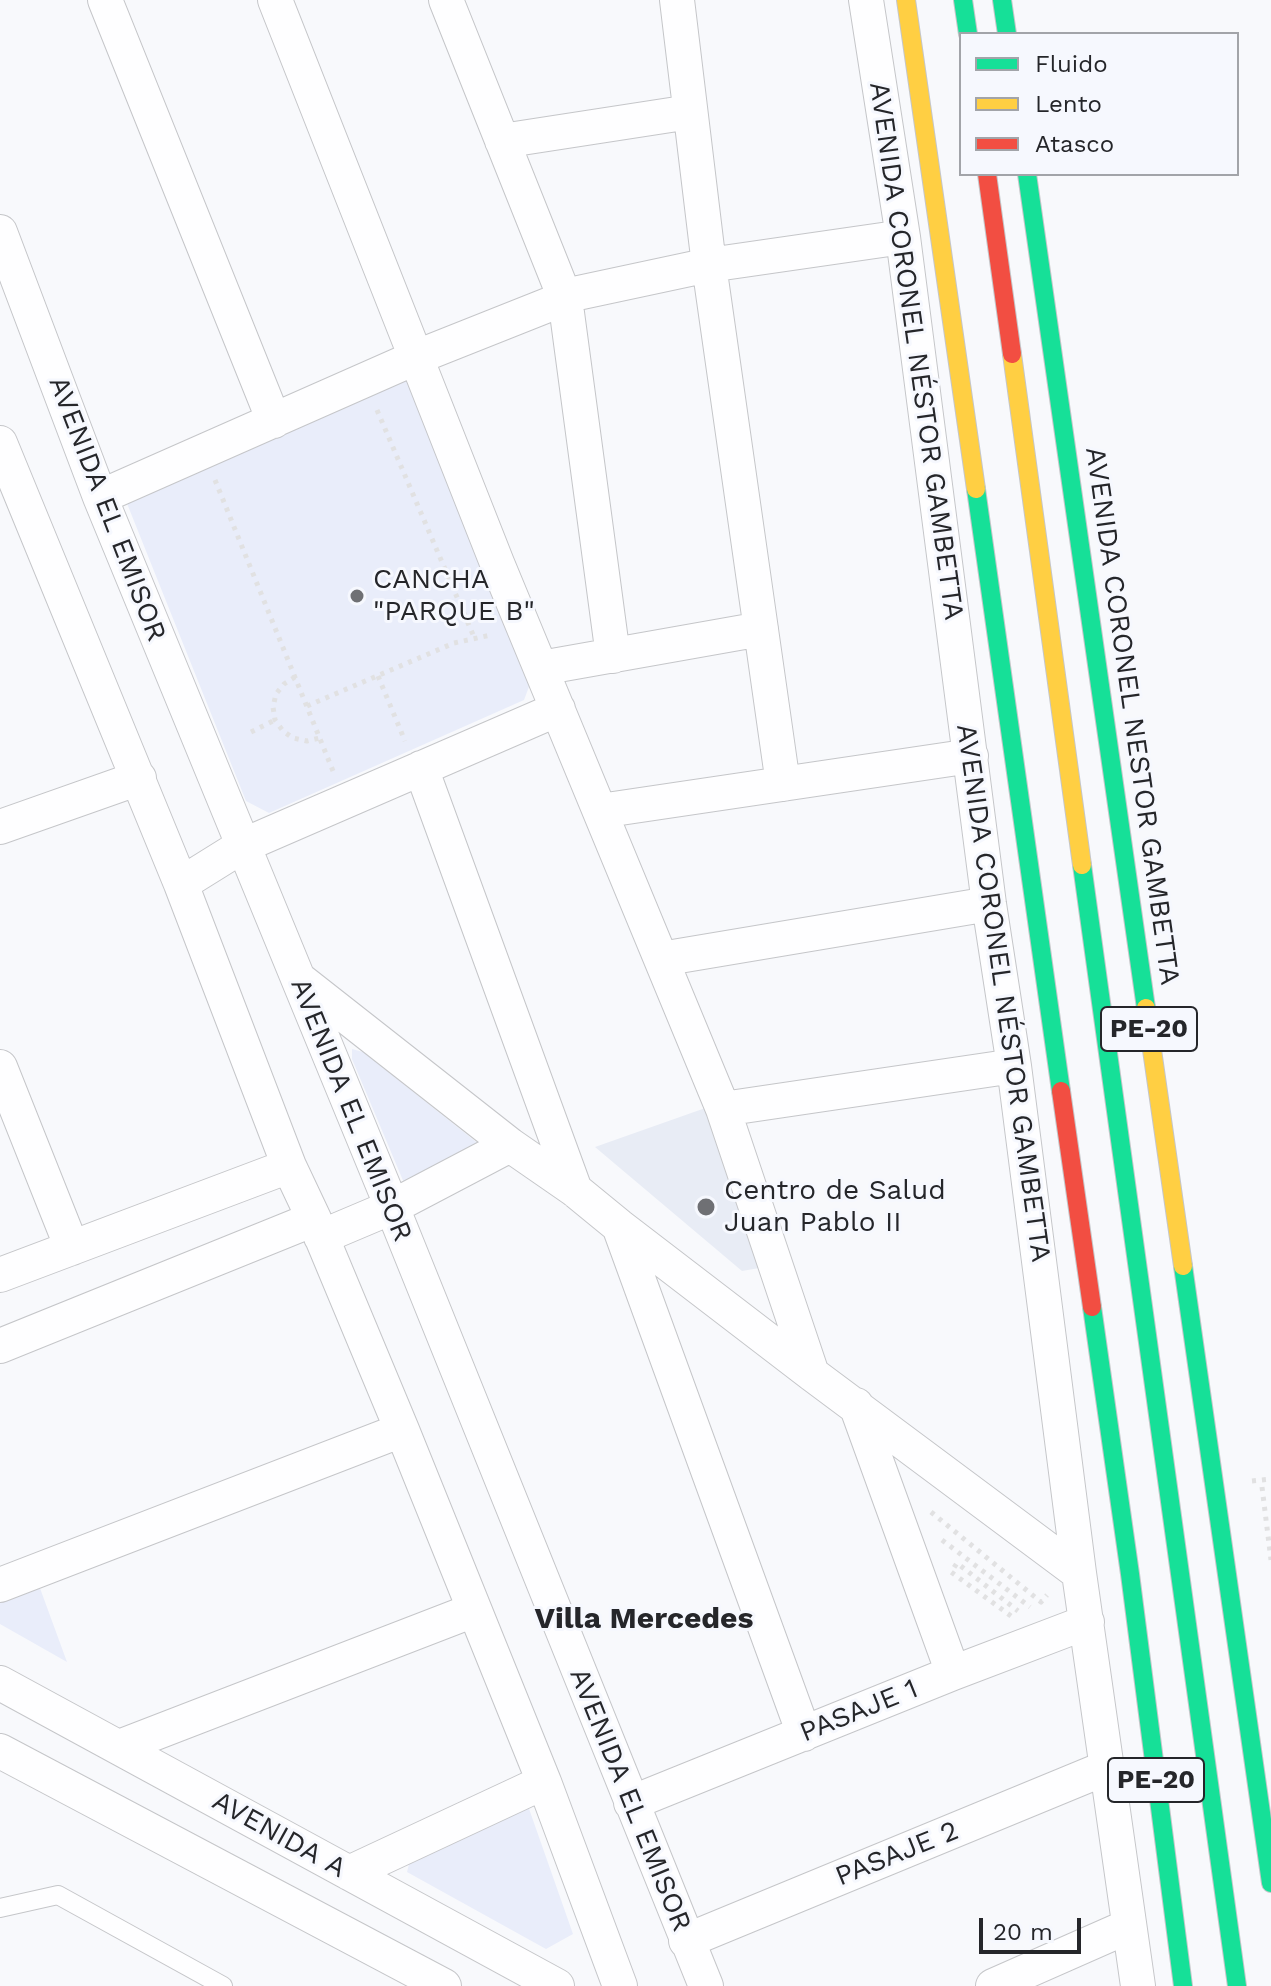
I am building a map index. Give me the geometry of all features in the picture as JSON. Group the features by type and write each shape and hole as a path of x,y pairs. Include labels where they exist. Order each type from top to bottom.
{"highway":[{"name":"PE-20","path":"906,0 1130,1574 1183,1986"},
{"path":"963,0 968,32"},
{"path":"1002,0 1007,32"},
{"path":"987,176 1237,1986"},
{"name":"AVENIDA CORONEL NESTOR GAMBETTA","path":"1027,176 1271,1883"}],"street":[{"path":"105,0 274,421"},
{"path":"275,0 541,668 723,1109 812,1374"},
{"path":"446,0 565,298 613,656"},
{"path":"677,0 709,265 783,784"},
{"name":"AVENIDA CORONEL NÉSTOR GAMBETTA","path":"866,0 903,237 989,904 1014,1066 1079,1573 1138,1986"},
{"path":"502,141 690,112"},
{"name":"AVENIDA EL EMISOR","path":"0,232 100,497 392,1207 706,1986"},
{"path":"100,497 417,357 565,298 709,265 903,237"},
{"path":"0,443 139,778 289,1166 402,1430 544,1782 620,1986"},
{"path":"541,668 761,629"},
{"path":"181,884 242,846 413,756 558,709"},
{"path":"413,756 575,1190"},
{"path":"600,811 971,756"},
{"path":"0,827 139,778"},
{"path":"661,959 989,904"},
{"path":"297,978 510,1145 575,1190 812,1374 1079,1573"},
{"path":"723,1109 1014,1066"},
{"path":"0,1067 72,1248"},
{"path":"0,1346 317,1228 392,1207 510,1145"},
{"path":"0,1275 289,1166"},
{"path":"619,1226 804,1734"},
{"path":"856,1405 953,1673"},
{"path":"0,1585 402,1430"},
{"path":"119,1747 474,1610"},
{"name":"PASAJE 1","path":"631,1803 1087,1622"},
{"name":"AVENIDA A","path":"0,1683 557,1986"},
{"name":"AVENIDA A","path":"0,1751 444,1986"},
{"name":"PASAJE 2","path":"686,1941 1108,1767"},
{"path":"349,1873 544,1782"},
{"path":"993,1986 1129,1926"}],"lane":[{"path":"0,1908 58,1895 223,1986"}],"path":[{"path":"372,397 474,637"},
{"path":"215,479 334,774"},
{"path":"307,706 454,643 504,633"},
{"path":"378,676 413,756"},
{"path":"295,677 276,694 273,707 275,720 293,738 307,741 320,738"},
{"path":"251,732 275,720"},
{"path":"1251,1482 1271,1479"},
{"path":"1262,1487 1271,1560"},
{"path":"926,1508 1041,1602 1047,1595"},
{"path":"939,1538 1032,1609 1026,1617 957,1563 951,1572 1018,1621 1005,1626"}],"shaded area":[{"path":"405,373 530,684 524,700 269,813 246,801 126,501"},
{"path":"352,1049 363,1052 480,1145 407,1190 352,1059"},
{"name":"Centro de Salud Juan Pablo II","path":"711,1106 765,1267 742,1271 595,1147"},
{"path":"37,1580 67,1662 0,1624 0,1597"},
{"path":"527,1803 573,1934 546,1949 407,1872 412,1852"}],"traffic: fast":[{"path":"963,0 968,32"},
{"path":"1002,0 1007,32"},
{"path":"1027,176 1146,1008"},
{"path":"976,489 1061,1091"},
{"path":"1082,865 1237,1986"},
{"path":"1183,1266 1271,1883"},
{"path":"1092,1307 1183,1986"}],"traffic: slow":[{"path":"906,0 976,489"},
{"path":"1012,354 1082,865"},
{"path":"1146,1008 1183,1266"}],"traffic: jam":[{"path":"987,176 1012,354"},
{"path":"1061,1091 1092,1307"}],"place":[{"name":"CANCHA \"PARQUE B\"","path":"357,596"},
{"name":"Centro de Salud Juan Pablo II","path":"706,1207"}],"district":[{"name":"Villa Mercedes","path":"644,1619"}]}
